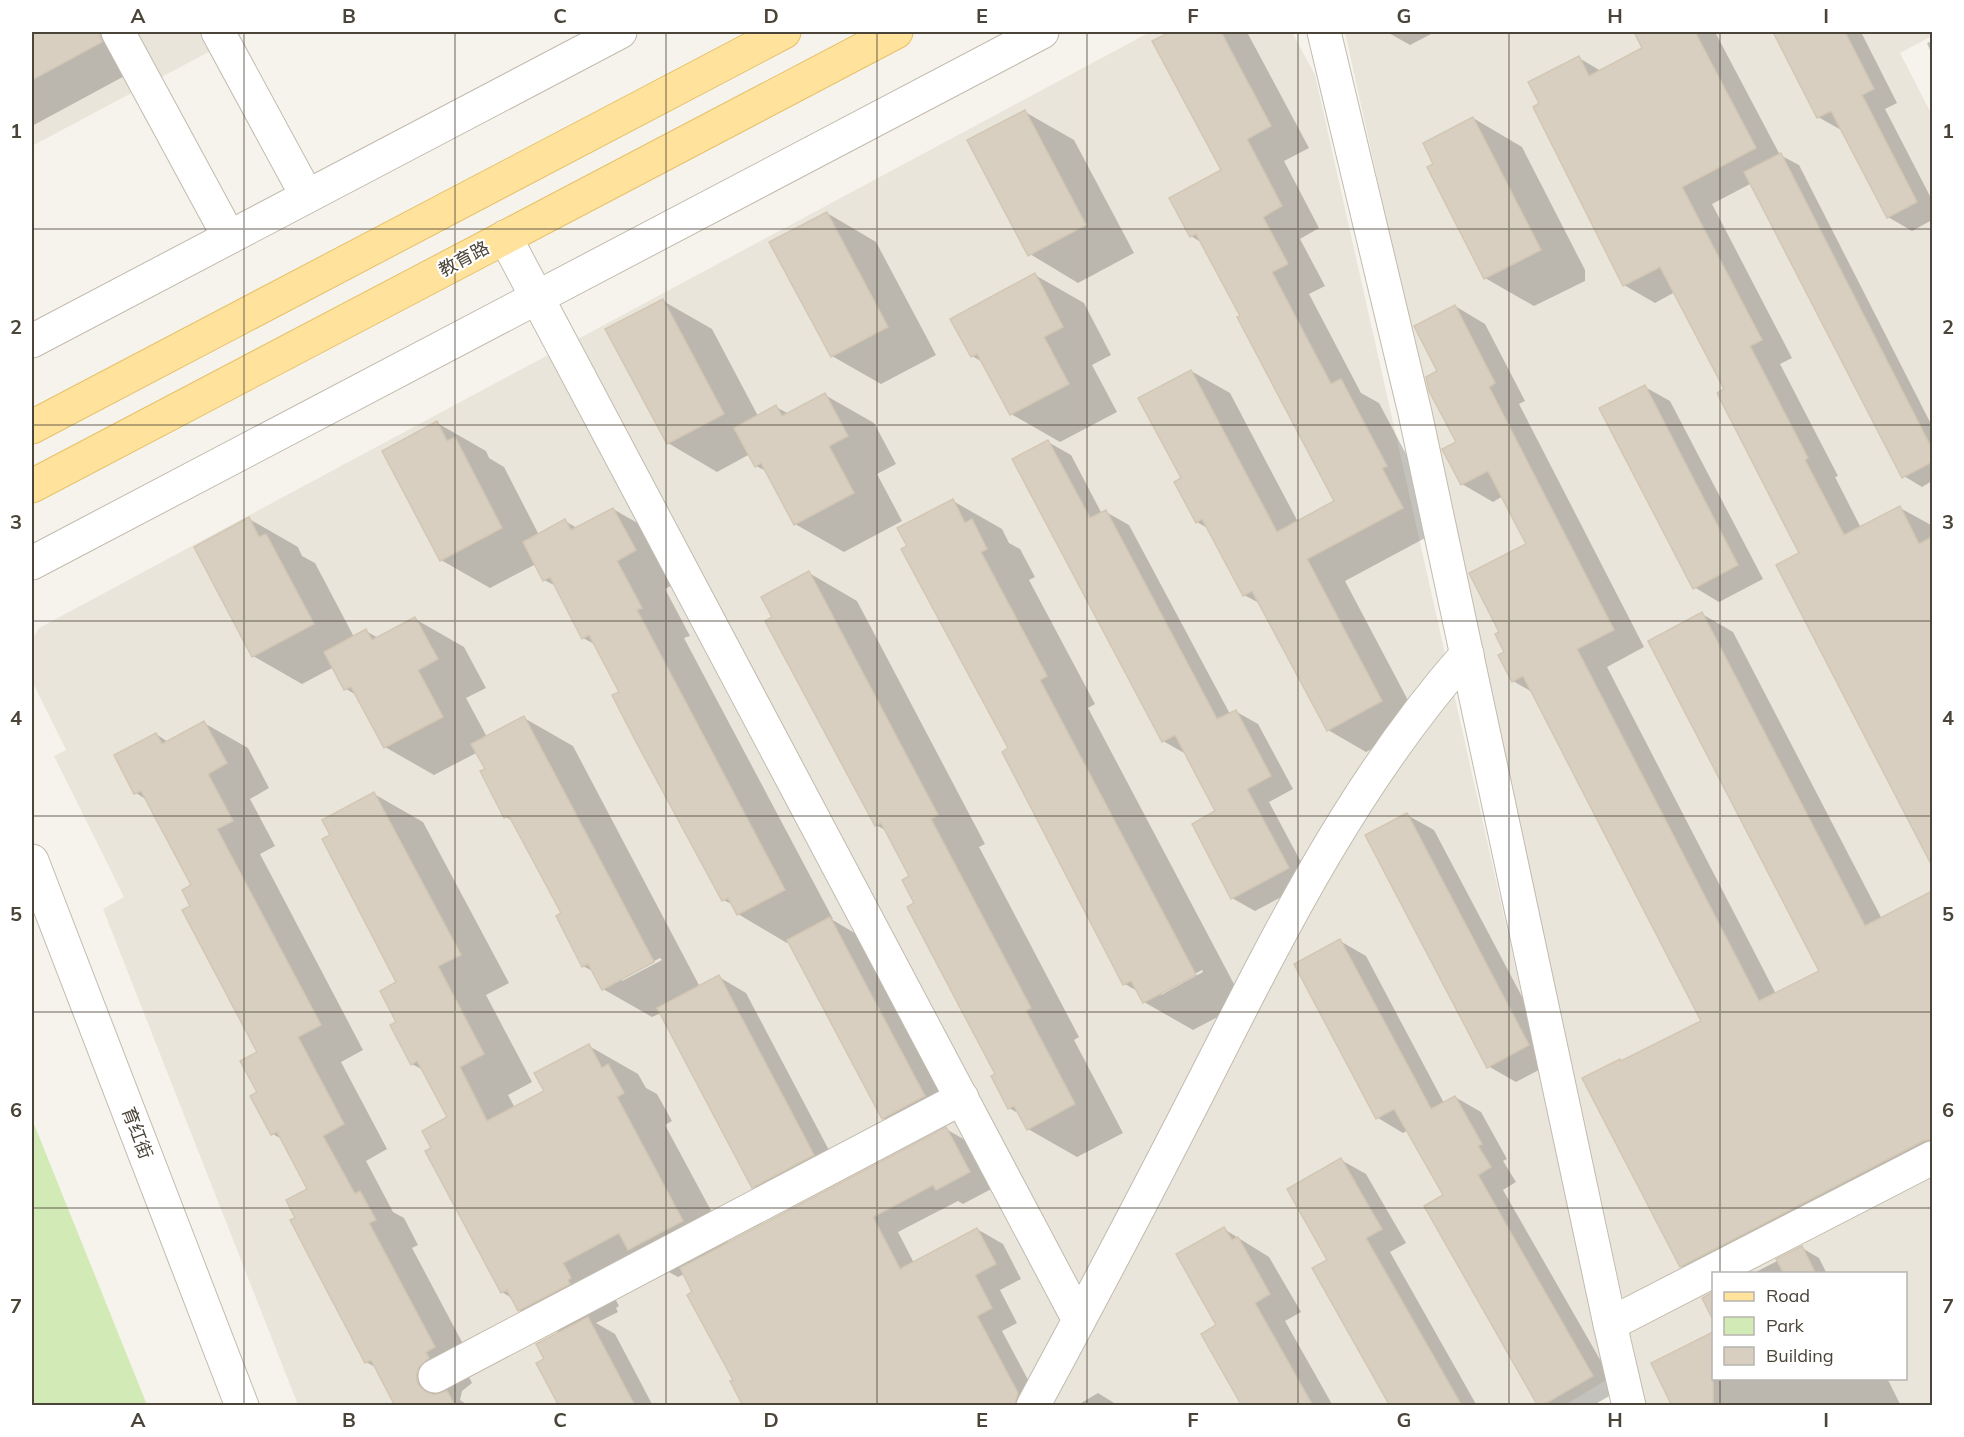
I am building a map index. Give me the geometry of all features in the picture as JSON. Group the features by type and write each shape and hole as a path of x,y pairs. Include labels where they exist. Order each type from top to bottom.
{"main road":[{"path":"32,427 784,32"},
{"name":"教育路","path":"32,486 896,32"}],"street":[{"path":"118,32 229,237"},
{"path":"218,32 308,196"},
{"path":"32,342 620,32"},
{"path":"32,563 1042,32"},
{"path":"1324,32 1415,413 1629,1406"},
{"path":"505,237 1079,1320"},
{"path":"1033,1406 1119,1248 1287,918 1360,795 1432,693 1467,654"},
{"name":"育红街","path":"32,861 242,1406"},
{"path":"435,1376 962,1098"},
{"path":"1610,1324 1932,1158"}],"shaded area":[{"path":"32,32 246,32 32,146"},
{"path":"1150,32 1292,32 1315,75 1608,1379 1563,1406 298,1405 103,909 124,897 54,756 66,750 32,681 32,640 39,628"},
{"path":"1345,32 1932,32 1932,36 1900,53 1932,115 1932,1405 1646,1405"}],"green space":[{"path":"32,1119 147,1405 32,1405"}],"building":[{"path":"32,32 99,32 102,42 32,80"},
{"path":"1170,32 1221,32 1271,126 1247,139 1282,206 1263,217 1288,264 1272,272 1331,384 1341,379 1387,466 1382,468 1403,508 1307,559 1382,701 1327,731 1252,591 1243,596 1202,519 1196,523 1174,482 1181,478 1138,398 1191,370 1277,532 1334,501 1196,234 1190,237 1169,198 1221,170 1152,41"},
{"path":"1634,32 1695,32 1756,148 1682,187 1762,340 1750,346 1808,458 1805,460 1844,535 1900,506 1919,544 1932,537 1932,866 1776,565 1799,553 1717,393 1724,389 1660,267 1623,286 1533,107 1539,103 1528,82 1579,56 1589,76 1642,48"},
{"path":"1773,32 1845,32 1874,89 1862,95 1917,202 1887,218 1831,111 1817,118"},
{"path":"1025,110 1086,225 1028,256 967,140"},
{"path":"1473,117 1541,250 1484,279 1427,167 1433,164 1423,143"},
{"path":"1781,153 1932,449 1932,462 1902,478 1744,172"},
{"path":"827,212 888,327 831,357 769,242"},
{"path":"1035,273 1063,327 1044,337 1069,384 1010,415 977,354 971,357 950,319"},
{"path":"663,299 724,414 667,444 605,329"},
{"path":"1455,305 1495,383 1489,387 1614,630 1577,649 1759,1001 1819,971 1648,641 1702,612 1865,926 1932,891 1932,1139 1923,1141 1680,1267 1582,1078 1701,1021 1523,676 1512,682 1498,655 1504,652 1495,634 1499,632 1469,573 1526,544 1488,471 1461,485 1442,449 1456,442 1429,391 1426,377 1437,371 1414,326"},
{"path":"1645,385 1738,565 1693,589 1599,408"},
{"path":"825,393 848,436 829,446 854,493 794,525 761,463 755,467 734,428 776,405 782,416"},
{"path":"437,421 447,441 455,437 502,528 440,561 382,451"},
{"path":"1048,440 1090,518 1106,510 1217,719 1236,710 1271,776 1247,789 1289,868 1231,899 1192,824 1215,811 1175,735 1162,742 1012,459"},
{"path":"953,499 965,523 972,519 987,549 981,552 1047,676 1040,680 1196,975 1143,1003 1131,981 1123,985 1002,752 1008,748 901,549 907,546 897,528"},
{"path":"613,508 636,550 617,561 642,608 637,610 785,890 737,915 728,898 722,901 635,740 612,695 619,692 589,635 582,639 550,577 543,581 523,542 565,519 571,530"},
{"path":"249,517 259,537 266,534 314,624 252,657 194,547"},
{"path":"809,571 938,815 931,819 1031,1008 1026,1011 1075,1104 1027,1130 1014,1106 1008,1109 991,1076 995,1074 907,907 914,903 902,880 909,876 881,823 875,826 765,621 772,617 761,597"},
{"path":"415,617 438,659 418,670 443,717 384,748 351,687 344,690 324,652 366,629 372,640"},
{"path":"524,716 654,962 602,990 588,964 582,967 556,916 561,913 509,816 504,818 480,771 485,769 471,744"},
{"path":"204,721 227,763 208,774 233,821 217,829 321,1025 298,1037 344,1124 323,1136 355,1194 360,1191 376,1220 369,1223 435,1347 426,1352 429,1358 419,1367 416,1376 418,1384 425,1391 434,1395 447,1391 455,1406 395,1406 371,1360 365,1363 315,1268 290,1220 295,1218 286,1200 307,1189 277,1132 271,1135 250,1096 257,1092 240,1061 257,1052 182,910 190,906 182,890 191,885 141,791 134,794 114,755 156,733 162,744"},
{"path":"374,792 461,955 438,966 484,1054 460,1067 487,1121 544,1091 534,1073 589,1044 602,1068 608,1064 624,1093 617,1097 683,1221 628,1250 619,1233 563,1263 571,1278 568,1280 570,1284 518,1311 507,1290 501,1293 425,1151 431,1148 422,1131 447,1117 417,1061 411,1065 390,1025 396,1022 380,991 396,982 322,839 330,835 322,820"},
{"path":"1407,813 1529,1045 1487,1068 1365,835"},
{"path":"830,917 925,1096 882,1119 787,940"},
{"path":"1340,939 1431,1109 1455,1096 1482,1144 1478,1146 1491,1167 1478,1175 1593,1376 1541,1406 1538,1406 1424,1206 1443,1195 1394,1109 1376,1119 1294,964"},
{"path":"719,975 814,1155 752,1188 657,1008"},
{"path":"946,1127 970,1172 936,1190 933,1185 873,1217 900,1269 977,1228 996,1264 975,1275 992,1308 977,1316 1018,1393 1014,1406 743,1406 730,1381 733,1380 687,1295 692,1292 680,1268"},
{"path":"1341,1158 1382,1229 1366,1238 1462,1406 1390,1406 1312,1268 1327,1260 1287,1189"},
{"path":"1224,1227 1232,1240 1238,1237 1270,1294 1255,1303 1313,1406 1242,1406 1201,1334 1216,1325 1176,1254"},
{"path":"1802,1246 1815,1272 1783,1272 1776,1259"},
{"path":"1712,1293 1712,1318 1702,1298"},
{"path":"588,1317 635,1406 559,1406 536,1363 544,1359 536,1344"},
{"path":"1712,1332 1713,1406 1672,1406 1651,1363"}]}
